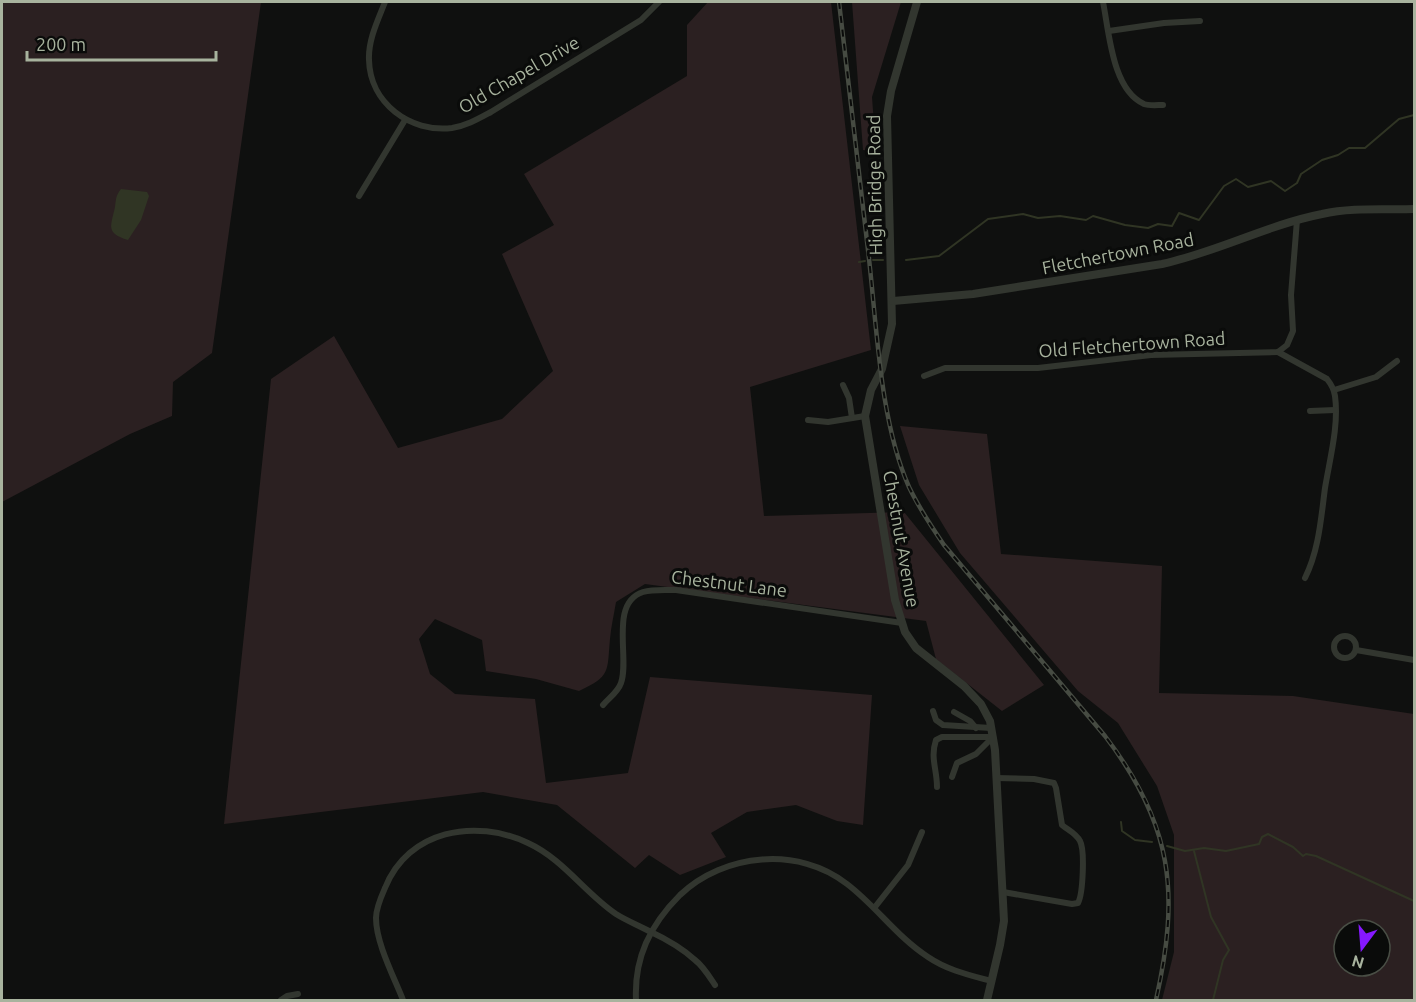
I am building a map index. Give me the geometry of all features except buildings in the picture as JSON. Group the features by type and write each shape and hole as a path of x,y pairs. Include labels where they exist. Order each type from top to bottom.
{"street":[{"name":"Old Chapel Drive","path":"385,2 370,46 370,68 375,86 385,102 405,120 438,128 470,123 641,20 659,2"},
{"name":"High Bridge Road","path":"893,301 887,116 891,91 917,2"},
{"path":"1103,2 1118,72 1128,90 1145,104 1163,105"},
{"path":"1109,31 1164,23 1200,21"},
{"path":"359,196 405,120"},
{"name":"Fletchertown Road","path":"893,301 974,294 1162,264 1322,214 1350,210 1414,209"},
{"path":"1297,220 1291,295 1293,331 1287,345 1278,352 1327,379 1334,390 1335,410 1332,450 1319,532 1311,567 1305,578"},
{"name":"Chestnut Avenue","path":"893,301 888,348 882,369 870,390 865,416 895,600 902,623 916,648 974,696 986,713 992,733 1003,892 1002,935 987,1000"},
{"name":"Old Fletchertown Road","path":"924,376 945,368 1038,368 1151,355 1278,352"},
{"path":"1334,390 1376,377 1397,361"},
{"path":"843,386 849,398 852,418"},
{"path":"1310,411 1335,410"},
{"path":"808,420 828,422 865,416"},
{"name":"Chestnut Lane","path":"603,705 621,684 624,663 622,623 632,600 640,593 676,590 902,623"},
{"path":"1356,650 1414,660"},
{"path":"933,711 936,720 943,725 976,728 992,733"},
{"path":"954,712 976,728"},
{"path":"952,777 957,763 976,754 992,733"},
{"path":"937,787 936,768 932,754 936,740 942,737 992,733"},
{"path":"996,778 1034,779 1054,783 1062,825 1077,835 1082,847 1081,895 1078,903 1072,904 1003,892"},
{"path":"403,1000 381,944 376,918 383,893 394,870 407,853 431,838 479,831 497,833 528,843 553,858 606,907 630,923 650,931 695,960 715,985"},
{"path":"875,907 908,865 922,832"},
{"path":"636,1000 638,970 650,931 670,906 696,883 726,867 754,860 783,859 818,868 846,883 875,907 902,937 926,956 953,970 992,981"},
{"path":"281,1000 298,994"}],"shaded area":[{"path":"2,2 261,2 212,353 173,382 172,416 130,434 2,502"},
{"path":"708,2 831,2 871,350 750,387 764,516 904,512 1044,685 1002,711 936,659 926,621 645,584 616,602 605,672 597,681 579,691 536,679 486,671 482,640 435,619 419,639 430,674 455,694 535,699 546,783 628,773 650,677 872,695 863,825 837,821 796,805 747,812 711,833 726,857 680,875 649,855 635,868 557,805 483,792 224,824 271,379 334,336 398,448 502,419 553,371 502,254 554,225 524,174 687,76 687,25"},
{"path":"852,2 901,2 872,97 876,152 863,150"},
{"path":"121,189 147,192 149,196 141,220 128,240 116,235 111,228 116,197"},
{"path":"900,426 987,434 1001,554 1162,566 1159,693 1293,696 1414,714 1414,1000 1162,1000 1174,952 1174,835 1157,786 1118,723 1078,691 960,553 919,485"}],"waterway":[{"path":"906,260 939,256 988,219 1023,214 1038,218 1060,216 1086,220 1093,216 1125,225 1148,228 1158,224 1172,226 1179,213 1199,220 1224,186 1236,179 1248,187 1271,181 1285,191 1297,183 1301,174 1322,160 1338,155 1349,148 1365,148 1399,119 1414,115"},
{"path":"873,260 883,260"},
{"path":"859,262 865,261"},
{"path":"1121,822 1122,831 1135,840 1152,842"},
{"path":"1167,846 1185,851 1204,848 1226,851 1259,844 1262,837 1268,834 1293,847 1303,856 1306,854 1316,856 1414,901"},
{"path":"1194,851 1211,917 1229,950 1223,960 1213,1000"}],"railway":[{"path":"839,2 885,402 899,460 913,495 944,545 1105,736 1128,769 1145,800 1157,830 1165,861 1168,893 1168,926 1156,1000"}]}
